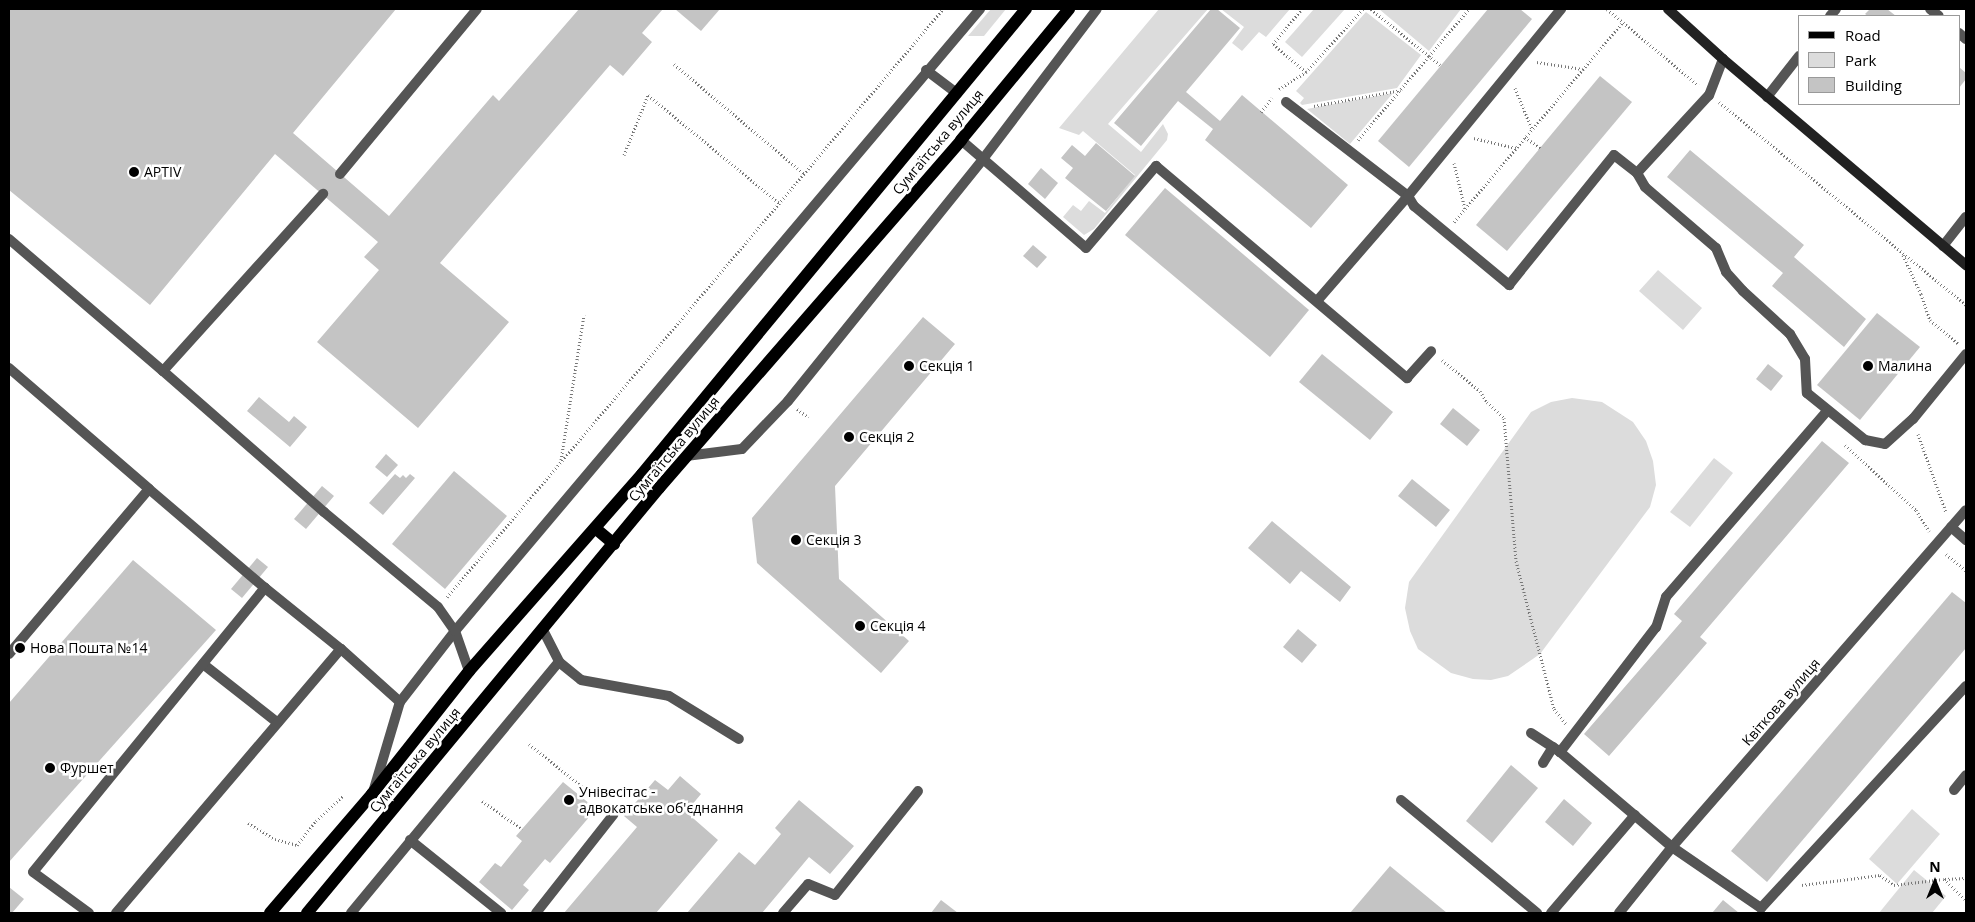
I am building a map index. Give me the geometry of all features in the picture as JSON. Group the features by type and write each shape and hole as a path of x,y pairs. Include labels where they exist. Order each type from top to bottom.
{"main road":[{"name":"Сумгаїтська вулиця","path":"270,913 372,794 469,671 595,528 1026,9"},
{"name":"Сумгаїтська вулиця","path":"307,913 686,456 961,140 1070,9"},
{"path":"595,528 614,544"}],"street":[{"path":"340,174 477,9"},
{"path":"372,794 400,702 455,631 926,70 980,9"},
{"path":"686,456 742,450 788,401 983,159 1097,9"},
{"path":"1318,301 1408,196 1561,9"},
{"path":"1668,9 1767,97 1966,265"},
{"path":"1767,97 1798,57"},
{"path":"1637,174 1710,95 1723,59"},
{"path":"926,70 957,93"},
{"path":"1286,102 1408,196 1414,206 1509,285 1614,155 1637,174 1645,187 1716,248 1726,272 1742,291 1790,334 1805,360 1807,393 1865,440 1885,444 1912,419 1966,354"},
{"path":"961,140 1086,248 1156,166 1407,378 1431,351"},
{"path":"163,371 322,194"},
{"path":"1943,246 1966,217"},
{"path":"9,239 324,512 438,607 455,631 469,671"},
{"path":"9,368 265,588 341,649 400,702"},
{"path":"1543,764 1574,734 1656,627 1666,597 1827,411"},
{"path":"9,654 149,489"},
{"name":"Квіткова вулиця","path":"1619,913 1672,847 1966,510"},
{"path":"1951,527 1966,540"},
{"path":"89,913 33,872 265,588"},
{"path":"543,630 559,662 581,680 670,696 739,739"},
{"path":"116,913 341,649"},
{"path":"351,913 559,662"},
{"path":"203,664 278,723"},
{"path":"1531,733 1557,750 1672,847 1762,911 1781,887 1966,686"},
{"path":"1954,790 1966,775"},
{"path":"783,913 808,884 835,895 918,791"},
{"path":"1401,800 1537,913"},
{"path":"1550,913 1635,814"},
{"path":"536,913 613,815"},
{"path":"410,840 500,913"}],"path":[{"path":"438,607 943,9"},
{"path":"1302,9 1273,44 1306,72"},
{"path":"1261,112 1282,86 1306,72 1363,9"},
{"path":"1371,9 1440,66"},
{"path":"1349,151 1469,9"},
{"path":"1607,9 1966,305"},
{"path":"1445,232 1623,22"},
{"path":"1520,59 1583,69"},
{"path":"674,64 804,174"},
{"path":"1508,73 1532,129"},
{"path":"1296,109 1400,90"},
{"path":"624,155 648,95 779,203"},
{"path":"1458,134 1516,148"},
{"path":"1525,137 1540,148"},
{"path":"1449,145 1465,209"},
{"path":"1901,252 1922,294 1930,320 1966,350"},
{"path":"561,462 584,314"},
{"path":"1431,351 1480,391 1487,402 1504,418 1516,561 1554,709 1574,734"},
{"path":"1912,419 1951,527"},
{"path":"1851,429 1841,442 1916,510 1936,546 1966,571"},
{"path":"529,744 594,796"},
{"path":"248,823 275,839 296,845 316,821 343,796"},
{"path":"482,801 522,829"},
{"path":"1781,887 1880,875 1894,885 1966,878"},
{"path":"1944,880 1966,900"}],"green space":[{"path":"991,9 1006,9 984,36 968,36"},
{"path":"1159,9 1208,9 1108,124 1141,152 1163,124 1168,134 1167,140 1094,229 1084,235 1063,217 1073,205 1081,211 1089,201 1105,213 1135,175 1083,131 1079,135 1059,128"},
{"path":"1221,9 1290,9 1266,37 1259,32 1242,51 1232,43 1244,27"},
{"path":"1314,9 1345,9 1302,57 1285,42"},
{"path":"1379,9 1461,9 1429,51"},
{"path":"1366,12 1421,55 1397,88 1302,105 1300,103 1304,98 1296,91"},
{"path":"1393,93 1350,144 1307,109"},
{"path":"1658,270 1702,308 1683,330 1639,291"},
{"path":"1572,398 1602,402 1633,422 1646,441 1653,461 1656,485 1650,507 1540,654 1508,676 1491,680 1473,679 1451,673 1418,649 1410,631 1405,608 1409,582 1531,412 1551,402"},
{"path":"1714,458 1733,473 1690,527 1670,512"},
{"path":"1912,809 1940,834 1897,884 1869,859"},
{"path":"1914,870 1946,896 1932,913 1879,913"}],"building":[{"name":"APTIV","path":"9,9 396,9 293,133 389,216 493,95 499,101 579,9 663,9 642,33 652,42 623,76 610,65 440,263 509,322 418,428 317,342 379,270 364,257 378,242 275,154 150,305 9,190"},
{"path":"675,9 720,9 701,31"},
{"path":"1211,9 1217,9 1240,28 1186,92 1220,121 1242,95 1348,185 1311,228 1205,140 1213,129 1178,101 1141,146 1114,123"},
{"path":"1488,9 1520,9 1532,19 1409,167 1378,141"},
{"path":"1870,9 1887,9 1895,15 1866,15 1865,14"},
{"path":"1960,68 1966,73 1966,79 1960,87"},
{"path":"1600,76 1632,102 1507,251 1476,225"},
{"path":"1096,143 1135,176 1106,211 1065,178 1073,168 1061,158 1072,145 1085,156"},
{"path":"1690,150 1804,245 1794,257 1866,319 1844,347 1772,286 1783,273 1667,177"},
{"path":"1041,168 1058,183 1045,199 1028,184"},
{"path":"1165,188 1309,310 1270,357 1125,235"},
{"path":"1033,245 1047,257 1037,268 1023,256"},
{"name":"Малина","path":"1877,313 1920,347 1860,420 1817,385"},
{"path":"923,317 955,344 835,486 839,579 909,641 881,673 757,563 752,518"},
{"path":"1322,354 1393,412 1370,440 1299,382"},
{"path":"1768,364 1783,376 1771,391 1756,379"},
{"path":"259,397 289,422 294,416 307,427 290,447 247,411"},
{"path":"1453,408 1480,430 1467,446 1440,424"},
{"path":"1822,441 1849,463 1700,637 1707,643 1609,756 1584,734 1682,621 1674,614"},
{"path":"386,454 398,465 387,477 375,467"},
{"path":"454,471 507,516 445,589 392,544"},
{"path":"395,474 400,478 403,475 406,478 410,474 415,478 383,515 369,503"},
{"path":"1412,479 1450,510 1436,527 1398,496"},
{"path":"322,486 334,496 306,529 294,519"},
{"path":"1272,521 1351,587 1340,602 1301,571 1290,584 1248,548"},
{"path":"257,558 268,567 242,598 231,589"},
{"name":"Фуршет","path":"133,560 216,630 9,862 9,703"},
{"path":"1952,592 1966,603 1966,648 1767,882 1731,851"},
{"path":"1298,629 1317,645 1302,663 1283,647"},
{"path":"1511,765 1538,788 1492,843 1466,821"},
{"path":"680,776 701,794 686,812 718,840 656,913 564,913 637,827 624,816 655,780 668,790"},
{"path":"563,782 596,809 550,863 545,859 523,885 529,890 512,910 479,882 495,863 501,867 522,841 516,836"},
{"path":"1564,799 1592,823 1573,846 1545,822"},
{"path":"799,800 854,846 830,874 809,857 762,913 687,913 739,852 755,865 781,834 775,828"},
{"path":"1390,866 1447,913 1350,913"},
{"path":"9,887 24,899 12,913 9,913"},
{"path":"941,900 958,913 931,913"},
{"path":"1723,900 1739,913 1712,913"}],"place":[{"name":"APTIV","path":"134,172"},
{"name":"Секція 1","path":"909,366"},
{"name":"Малина","path":"1868,366"},
{"name":"Секція 2","path":"849,437"},
{"name":"Секція 3","path":"796,540"},
{"name":"Секція 4","path":"860,626"},
{"name":"Нова Пошта №14","path":"20,648"},
{"name":"Фуршет","path":"50,768"},
{"name":"Унівесітас - адвокатське об'єднання","path":"569,800"}]}
